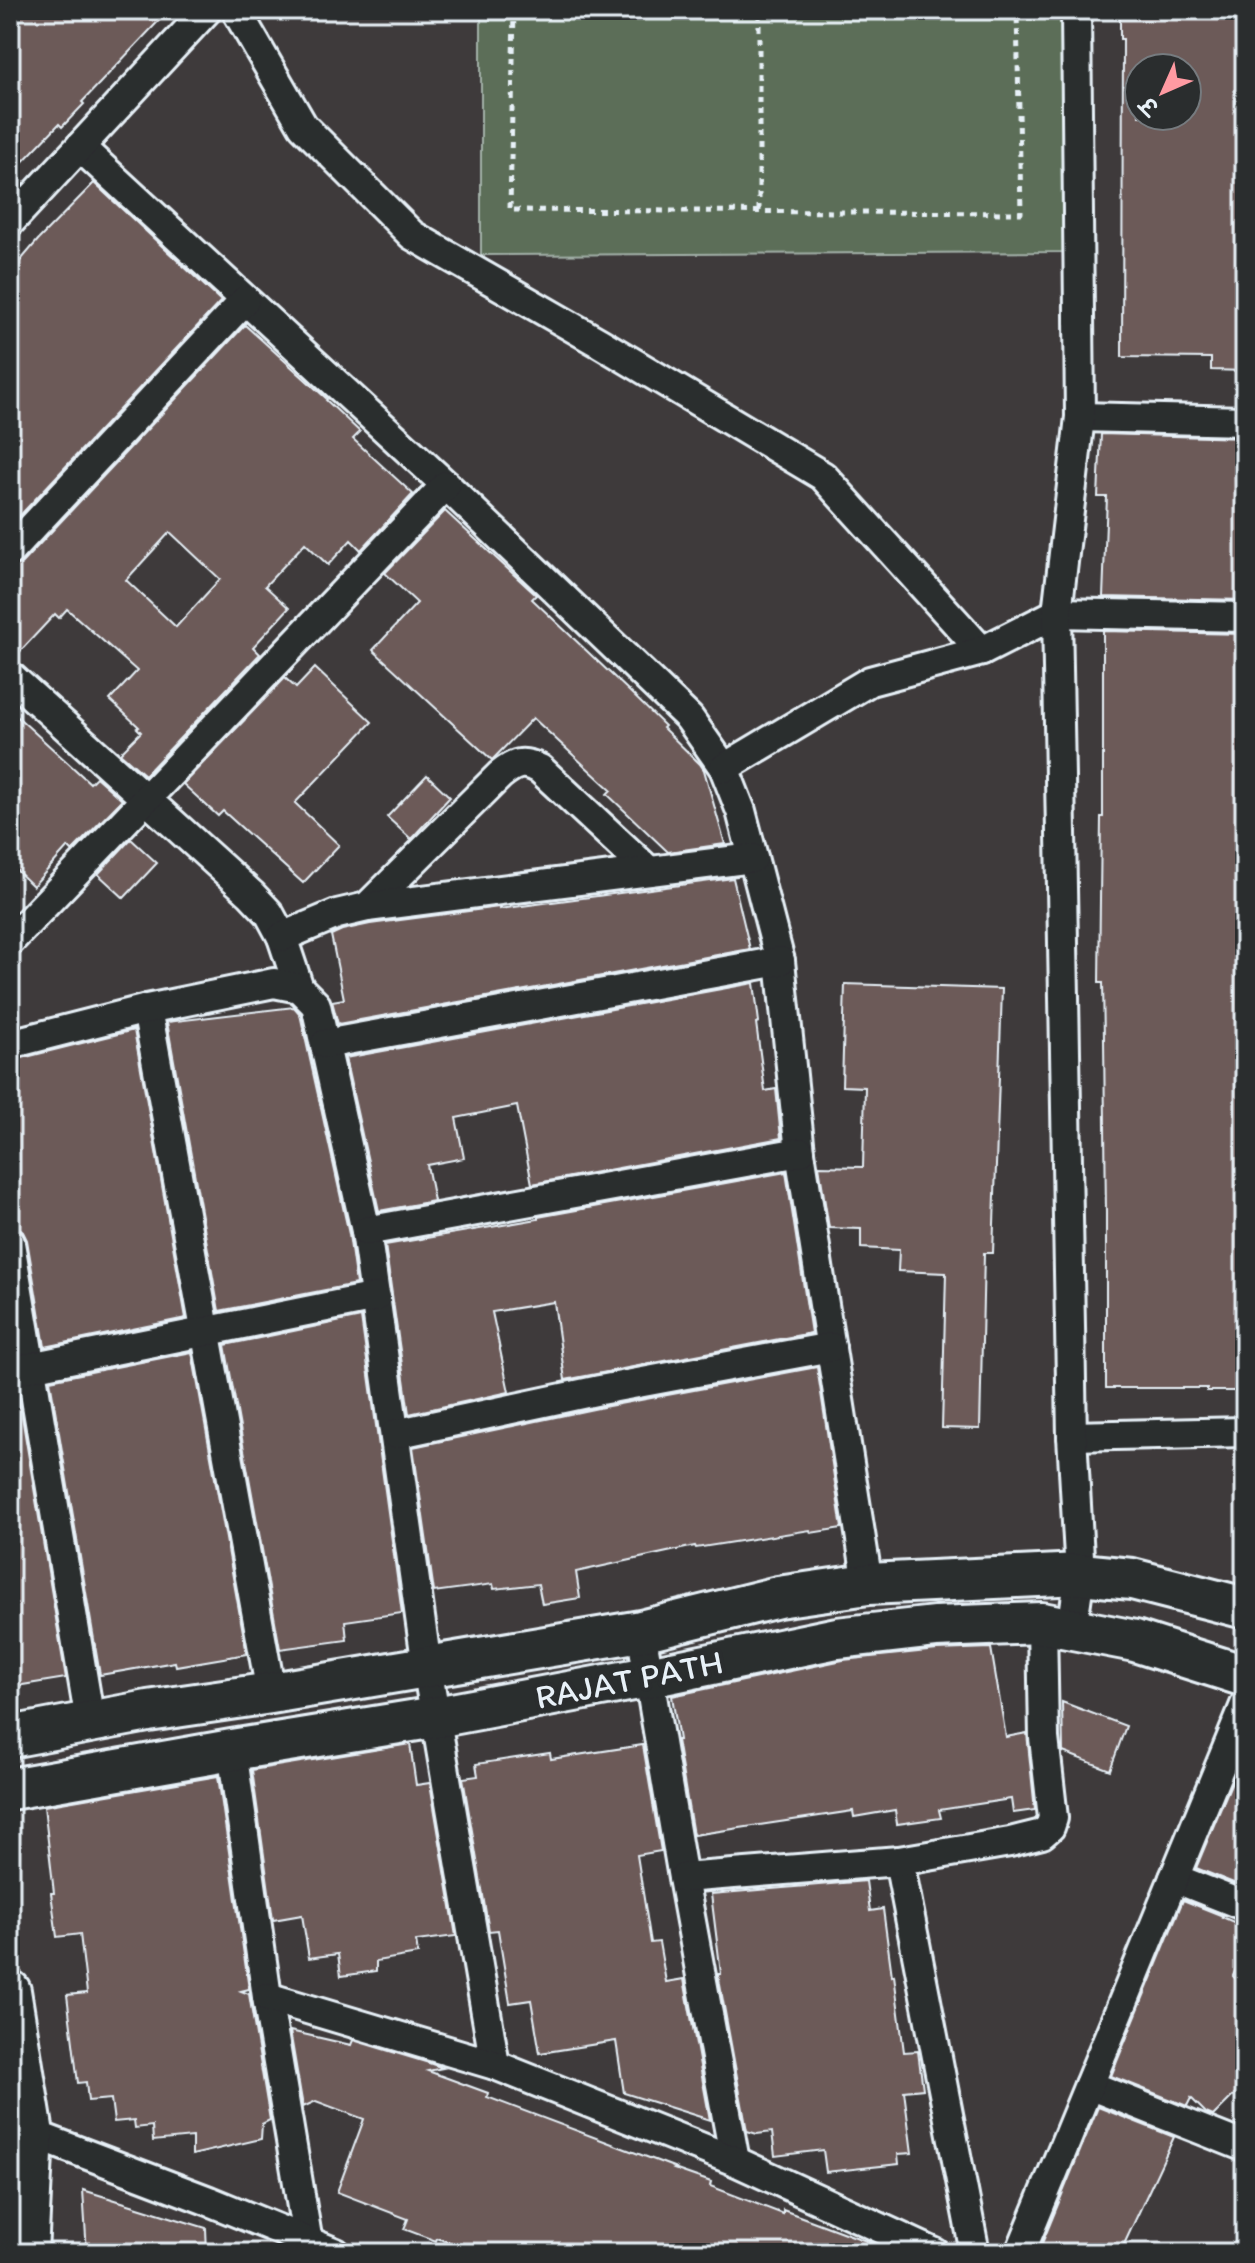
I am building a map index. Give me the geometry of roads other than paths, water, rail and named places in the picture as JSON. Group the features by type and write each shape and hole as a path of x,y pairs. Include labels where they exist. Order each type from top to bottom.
{"street":[{"path":"10,222 207,10"},
{"path":"236,10 303,126 412,235 823,476 982,651"},
{"path":"683,1878 899,1861 1042,1834 1050,1827 1053,1818 1044,1738 1057,1626 1080,1574 1072,1436 1057,613 1080,417 1076,10"},
{"path":"80,147 446,485 689,718 724,768 741,811 780,961 800,1152 868,1584"},
{"path":"10,551 245,300"},
{"path":"1080,417 1245,421"},
{"path":"10,941 446,485"},
{"path":"724,768 870,681 982,651 1057,613 1245,617"},
{"path":"10,676 269,913 282,937 299,988 316,1005 366,1231 427,1667 495,2065"},
{"path":"367,907 512,765 528,763 540,769 649,871"},
{"path":"282,937 337,914 367,907 753,858"},
{"path":"325,1044 780,961"},
{"path":"10,1044 147,1009 274,983 299,988"},
{"path":"147,1009 271,1693"},
{"path":"366,1231 800,1152"},
{"path":"10,1243 20,1369 90,1721"},
{"path":"20,1369 376,1297"},
{"path":"395,1434 600,1390 831,1347"},
{"path":"1072,1436 1245,1432"},
{"name":"RAJAT PATH","path":"10,1737 148,1711 641,1631 778,1597 868,1584 1080,1574 1132,1579 1245,1608"},
{"name":"RAJAT PATH","path":"10,1789 436,1717 837,1638 935,1627 1057,1626 1135,1641 1245,1676"},
{"path":"641,1631 735,2161"},
{"path":"1020,2253 1245,1705"},
{"path":"232,1750 267,1997 308,2243"},
{"path":"899,1861 975,2253"},
{"path":"1174,1878 1245,1906"},
{"path":"10,1991 33,2134 27,2253"},
{"path":"267,1997 495,2065 735,2161 935,2253"},
{"path":"1089,2085 1245,2147"},
{"path":"33,2134 336,2253"}]}
